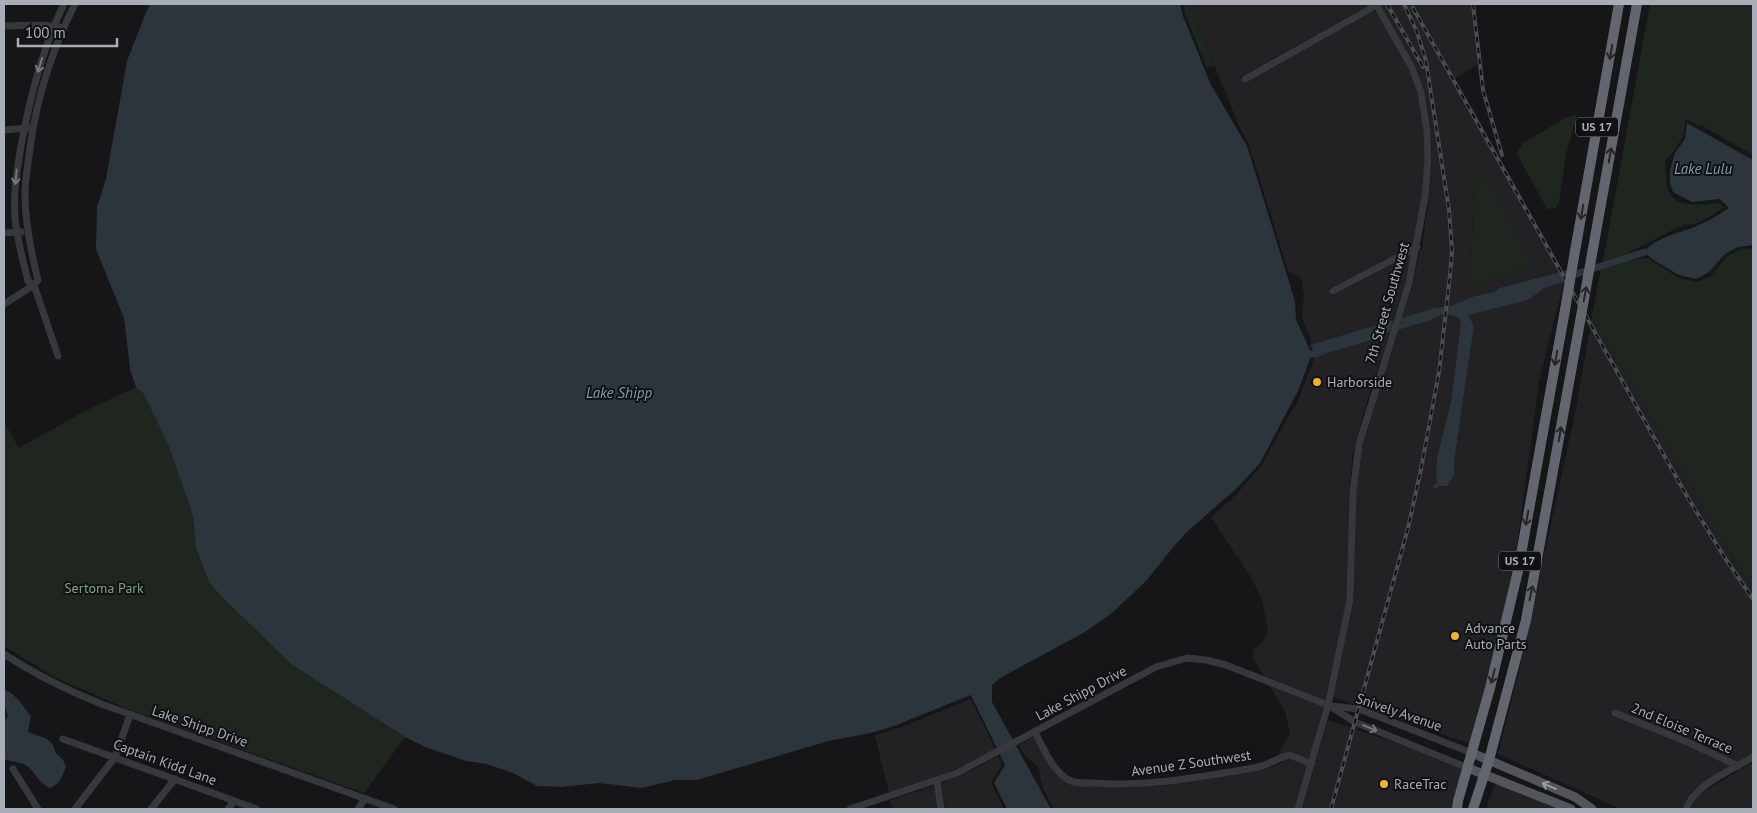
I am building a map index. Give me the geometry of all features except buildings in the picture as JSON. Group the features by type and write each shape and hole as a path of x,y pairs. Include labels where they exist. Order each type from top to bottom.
{"highway":[{"name":"US 17","path":"1457,809 1492,683 1518,571 1620,4"},
{"name":"US 17","path":"1473,809 1489,760 1526,620 1637,4"}],"main road":[{"name":"Snively Avenue","path":"1472,753 1575,797 1592,809"},
{"name":"Snively Avenue","path":"1468,768 1571,809"}],"street":[{"path":"58,356 34,285 28,281 17,232 14,202 15,180 24,129 36,78 54,26 64,4"},
{"path":"4,304 34,285 38,280 27,232 26,177 34,128 51,62 75,4"},
{"path":"1245,79 1377,4"},
{"name":"7th Street Southwest","path":"1298,809 1328,705 1350,600 1353,492 1357,454 1367,416 1403,305 1417,247 1425,197 1428,161 1425,114 1421,92 1412,68 1377,4"},
{"path":"4,26 54,26 64,28"},
{"path":"4,130 34,128"},
{"path":"4,233 27,232"},
{"path":"1333,291 1417,247"},
{"name":"Lake Shipp Drive","path":"4,654 66,689 130,715 394,809"},
{"name":"Lake Shipp Drive","path":"850,809 958,773 1156,667 1187,658 1206,660 1234,668 1328,705"},
{"name":"Snively Avenue","path":"1328,705 1359,709 1472,753"},
{"name":"Snively Avenue","path":"1328,705 1355,722 1468,768"},
{"name":"2nd Eloise Terrace","path":"1615,713 1690,743 1738,766"},
{"path":"75,809 115,758 130,715"},
{"name":"Avenue Z Southwest","path":"1035,732 1056,769 1068,779 1081,782 1130,785 1169,782 1252,768 1290,755 1312,764"},
{"name":"Captain Kidd Lane","path":"64,739 257,809"},
{"path":"1686,809 1692,797 1699,790 1753,757"},
{"path":"13,769 38,809"},
{"path":"151,809 175,779"},
{"path":"937,781 941,809"},
{"path":"358,809 365,799"},
{"path":"228,809 234,801"}],"shaded area":[{"path":"1189,4 1371,4 1240,77 1244,83 1376,10 1409,70 1418,92 1424,131 1425,161 1422,196 1414,244 1329,289 1332,296 1412,253 1406,281 1393,320 1310,345 1311,340 1302,317 1304,295 1301,278 1288,271 1249,145 1240,128"},
{"path":"1380,4 1475,4 1480,63 1454,79 1473,109 1563,271 1499,288 1495,292 1475,296 1450,306 1434,308 1402,318 1413,284 1420,250 1422,249 1432,162 1431,131 1425,91 1415,67","holes":["1480,171 1505,208 1532,265 1471,287 1472,182"]},
{"path":"1565,277 1539,382 1512,583 1471,744 1333,697 1354,601 1356,493 1360,455 1398,330 1444,314 1458,317 1461,322 1451,401 1437,458 1437,482 1434,485 1443,487 1454,475 1454,462 1474,326 1468,315 1528,300 1556,280"},
{"path":"1591,322 1600,337 1608,343 1737,565 1753,585 1753,753 1737,762 1691,739 1613,709 1611,715 1689,746 1730,766 1693,790 1682,809 1621,809 1498,754 1516,683 1574,419"},
{"path":"1390,332 1363,414 1353,453 1349,492 1347,600 1325,700 1264,676 1253,658 1253,650 1263,642 1268,631 1262,599 1250,576 1211,517 1235,496 1262,465 1297,403 1314,359 1336,347 1367,336"},
{"path":"1270,686 1323,707 1309,759 1291,751 1278,756 1290,734 1285,711"},
{"path":"971,699 995,749 956,769 889,793 875,735 896,729"},
{"path":"1328,720 1396,743 1464,770 1453,809 1302,809"},
{"path":"1034,737 1044,757 1057,776 1081,786 1130,788 1170,785 1254,772 1290,759 1308,766 1294,809 1054,809 1043,789 1038,767 1024,754 1019,745"},
{"path":"998,756 1002,765 991,782 1004,809 945,809 941,783 973,770"},
{"path":"1753,762 1753,809 1690,809 1694,800 1702,793"},
{"path":"1495,783 1561,809 1486,809"},
{"path":"934,786 938,809 893,809 890,800"}],"green space":[{"path":"1183,4 1189,4 1214,66 1207,68"},
{"path":"1650,4 1753,4 1753,155 1701,125 1700,127 1689,120 1685,121 1683,137 1671,155 1665,160 1666,181 1669,192 1678,201 1684,203 1719,203 1724,207 1700,222 1690,225 1685,224 1624,255 1603,261"},
{"path":"1577,114 1566,155 1559,202 1556,208 1547,209 1517,154 1522,144 1565,118"},
{"path":"1480,170 1505,208 1532,265 1471,287 1472,182"},
{"path":"1753,248 1753,585 1737,565 1608,343 1600,337 1591,322 1601,267 1622,261 1647,258 1679,278 1697,282 1711,276 1727,256 1739,250"},
{"name":"Sertoma Park","path":"136,387 143,393 168,444 193,516 193,526 209,582 291,664 405,737 364,793 125,708 54,677 4,646 4,422 19,448 83,412"}],"water":[{"name":"Lake Shipp","path":"151,4 1180,4 1211,85 1247,146 1295,301 1296,320 1312,354 1298,391 1260,463 1237,488 1189,530 1147,580 1112,613 1085,632 1000,678 992,685 992,702 1051,809 1007,809 994,783 1005,765 971,695 894,726 871,733 828,741 697,780 675,780 642,788 599,783 561,787 537,786 513,773 487,764 466,761 425,747 405,737 291,664 209,582 196,547 193,516 168,444 143,393 136,387 130,369 124,318 96,249 97,207 106,179 127,61 146,12"},
{"name":"Lake Lulu","path":"1687,123 1753,160 1753,245 1738,247 1725,254 1708,273 1696,279 1679,275 1652,259 1645,252 1655,242 1695,227 1729,208 1720,199 1692,202 1673,192 1670,183 1670,171 1675,153 1685,139"},
{"path":"1568,270 1567,277 1556,280 1528,300 1468,315 1474,326 1454,462 1454,475 1447,486 1440,486 1434,489 1432,487 1437,482 1437,458 1451,401 1461,322 1458,317 1444,314 1398,330 1402,318 1434,308 1450,306 1475,296 1494,292 1499,288"},
{"path":"1393,320 1390,332 1352,341 1314,359 1315,353 1310,345"},
{"path":"4,690 16,697 31,716 28,732 45,738 52,743 56,753 63,760 66,767 60,780 50,788 43,784 25,765 4,759 4,721 8,717 4,702"}],"waterway":[{"path":"1545,284 1645,252"},
{"path":"1312,354 1379,334"}],"railway":[{"path":"1387,4 1423,67"},
{"path":"1331,809 1408,528 1439,372 1450,275 1452,251 1449,210 1426,61 1417,32 1404,4"},
{"path":"1473,4 1483,90 1502,155"},
{"path":"1413,8 1688,498 1753,599"}],"place":[{"name":"Harborside","path":"1317,382"},
{"name":"Advance Auto Parts","path":"1455,636"},
{"name":"RaceTrac","path":"1384,784"}]}
